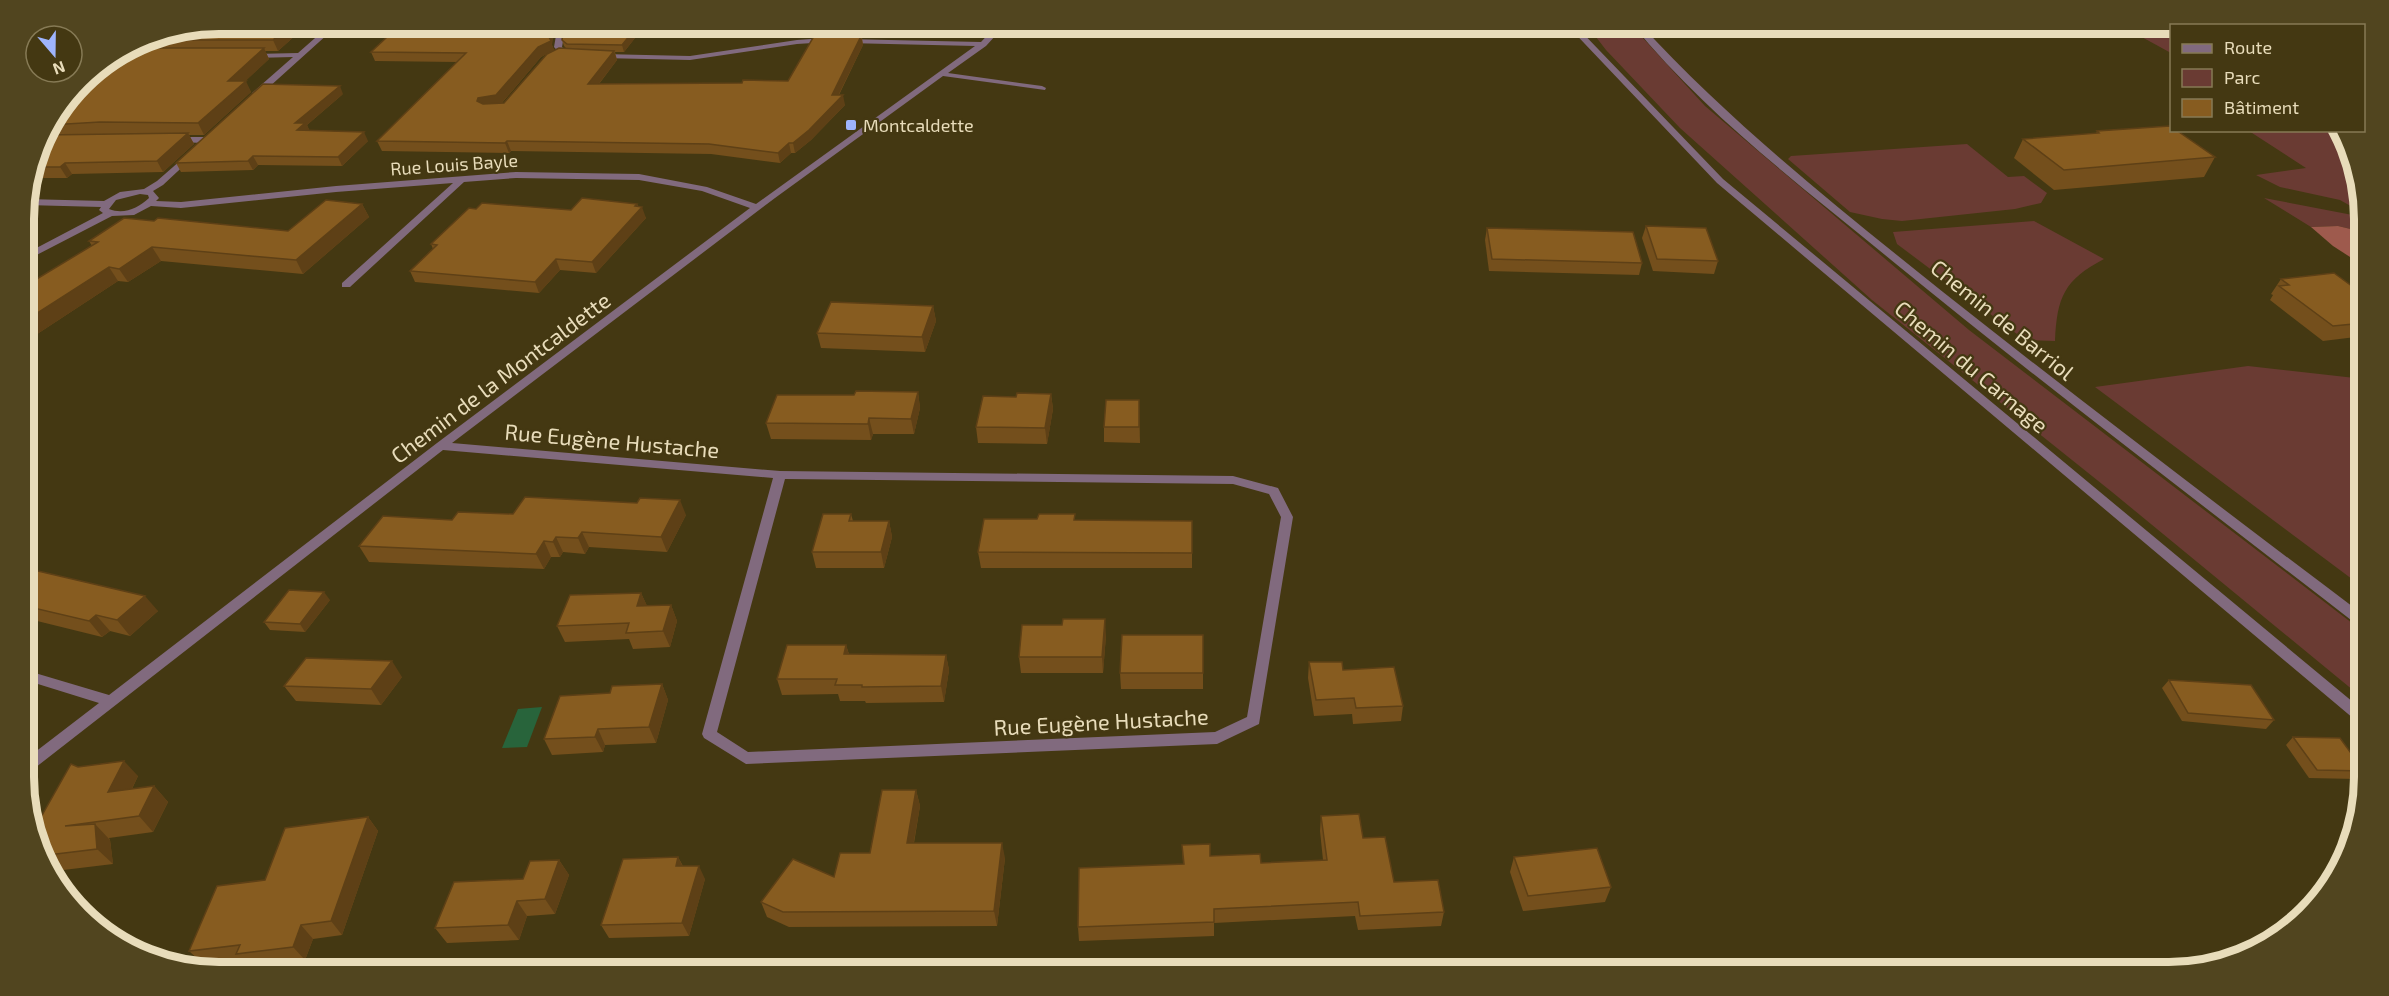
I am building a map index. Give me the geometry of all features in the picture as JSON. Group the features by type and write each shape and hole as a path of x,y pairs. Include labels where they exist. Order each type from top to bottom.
{"street":[{"path":"249,101 323,35"},
{"path":"560,35 558,47 566,55 578,56"},
{"name":"Chemin de la Montcaldette","path":"35,760 441,446 758,207 983,44 992,35"},
{"name":"Chemin du Carnage","path":"1581,35 1720,181 2354,711"},
{"name":"Chemin de Barriol","path":"1646,35 1718,111 1859,229 2028,365 2354,615"},
{"path":"589,56 690,58 797,42 828,40 983,44"},
{"path":"555,56 563,52"},
{"path":"241,56 300,56"},
{"path":"942,74 1042,88"},
{"path":"36,202 106,204 124,194 147,191 160,183 215,132"},
{"path":"162,140 206,140"},
{"name":"Rue Louis Bayle","path":"150,203 181,205 336,189 516,175 639,177 704,189 758,207"},
{"path":"346,285 460,181"},
{"path":"35,253 111,213 133,211 150,203 154,195 147,191"},
{"path":"106,204 104,210 111,213"},
{"name":"Rue Eugène Hustache","path":"441,446 780,475 1233,480 1274,491 1287,518 1254,720 1217,738 746,758 709,734 780,475"},
{"path":"35,678 112,700"}],"green space":[{"path":"1594,35 1640,35 1705,106 1969,330 2354,625 2354,691 2112,492 1872,300 1680,128"},
{"path":"2138,35 2170,35 2170,52"},
{"path":"2251,132 2332,132 2348,172 2353,208 2340,200 2280,187 2256,175 2306,168"},
{"path":"1967,144 2008,177 2024,176 2047,193 2041,203 2015,209 1902,221 1882,219 1850,212 1788,159 1791,156"},
{"path":"2264,198 2354,215 2354,230 2338,226 2311,227"},
{"path":"2034,221 2104,259 2080,274 2065,291 2058,313 2055,341 2025,340 1897,244 1893,232"},
{"path":"2248,366 2354,378 2354,581 2095,387"}],"shaded area":[{"path":"2338,226 2354,230 2354,260 2333,246 2311,227"},
{"path":"542,707 527,747 502,748 518,709"}],"building":[{"path":"208,35 279,35 273,40 176,40"},
{"path":"389,35 549,35 551,41 538,47 496,95 478,98 477,101 483,104 504,103 547,54 559,48 614,51 588,84 742,83 743,80 788,81 814,36 861,36 832,95 843,95 809,130 778,153 709,144 377,141 466,53 371,52"},
{"path":"563,35 630,35 622,45 567,44 562,40"},
{"path":"151,48 264,48 228,81 246,81 198,123 100,122 62,124 73,107 98,81 127,59"},
{"path":"263,84 340,86 295,123 305,123 297,130 364,132 338,157 253,156 248,161 176,163"},
{"path":"2170,126 2170,132 2179,132 2215,157 2064,170 2023,139 2099,133 2097,131"},
{"path":"188,133 157,161 65,163 60,167 43,167 56,135"},
{"path":"582,198 637,204 635,206 642,207 592,262 556,259 535,282 410,271 437,245 431,244 469,208 476,209 482,203 571,210"},
{"path":"326,200 362,204 296,260 152,247 119,269 109,267 35,315 35,280 98,242 89,241 124,218 154,221 158,218 288,231"},
{"path":"1646,226 1706,228 1718,261 1657,259"},
{"path":"1487,228 1633,232 1642,263 1492,259"},
{"path":"2334,273 2354,288 2354,324 2333,326 2279,286 2289,285 2281,279"},
{"path":"831,302 933,306 922,337 817,333"},
{"path":"856,391 918,392 911,419 869,418 868,424 766,423 777,395 854,395"},
{"path":"1017,393 1051,394 1045,428 976,427 983,396 1016,397"},
{"path":"1106,400 1139,400 1139,427 1104,427"},
{"path":"525,497 637,503 640,498 680,500 661,537 582,532 578,538 556,537 553,542 544,541 536,554 359,546 383,516 452,520 458,512 513,514"},
{"path":"823,514 851,514 849,521 889,521 881,552 812,552"},
{"path":"1039,514 1075,514 1074,520 1192,521 1192,553 978,552 984,519 1037,519"},
{"path":"35,570 145,596 117,620 96,615 89,621 35,608"},
{"path":"289,590 324,592 300,624 264,622"},
{"path":"641,593 637,606 671,605 663,631 626,633 629,623 557,626 570,595"},
{"path":"1063,619 1105,619 1102,657 1019,657 1022,625 1062,625"},
{"path":"1122,635 1203,635 1203,673 1120,673"},
{"path":"787,645 846,645 844,654 946,655 941,686 862,687 862,685 835,685 837,679 777,679"},
{"path":"306,658 392,661 371,689 284,686"},
{"path":"1309,662 1342,662 1343,670 1394,667 1403,706 1356,708 1354,698 1316,700"},
{"path":"2169,680 2251,685 2274,720 2188,713"},
{"path":"662,684 649,727 598,729 595,737 544,739 560,696 610,693 612,686"},
{"path":"2293,737 2340,738 2354,757 2354,771 2317,770"},
{"path":"124,761 108,792 154,786 139,816 65,826 95,824 97,849 52,854 40,819 71,764 78,767"},
{"path":"882,790 916,790 907,843 1002,843 994,911 783,912 761,902 793,859 834,877 840,853 870,853"},
{"path":"1359,814 1363,838 1385,837 1394,882 1438,880 1444,912 1360,916 1358,902 1214,909 1214,922 1078,927 1079,868 1184,864 1182,845 1210,844 1210,856 1260,854 1261,863 1327,860 1321,816"},
{"path":"368,817 331,921 301,925 293,947 236,954 240,945 189,951 217,886 265,880 285,828"},
{"path":"1597,848 1611,887 1528,896 1514,857"},
{"path":"678,857 676,866 699,866 682,923 601,925 623,859"},
{"path":"559,860 545,899 517,901 508,925 435,928 454,882 523,879 530,861"}],"place":[{"name":"Montcaldette","path":"851,125"}]}
